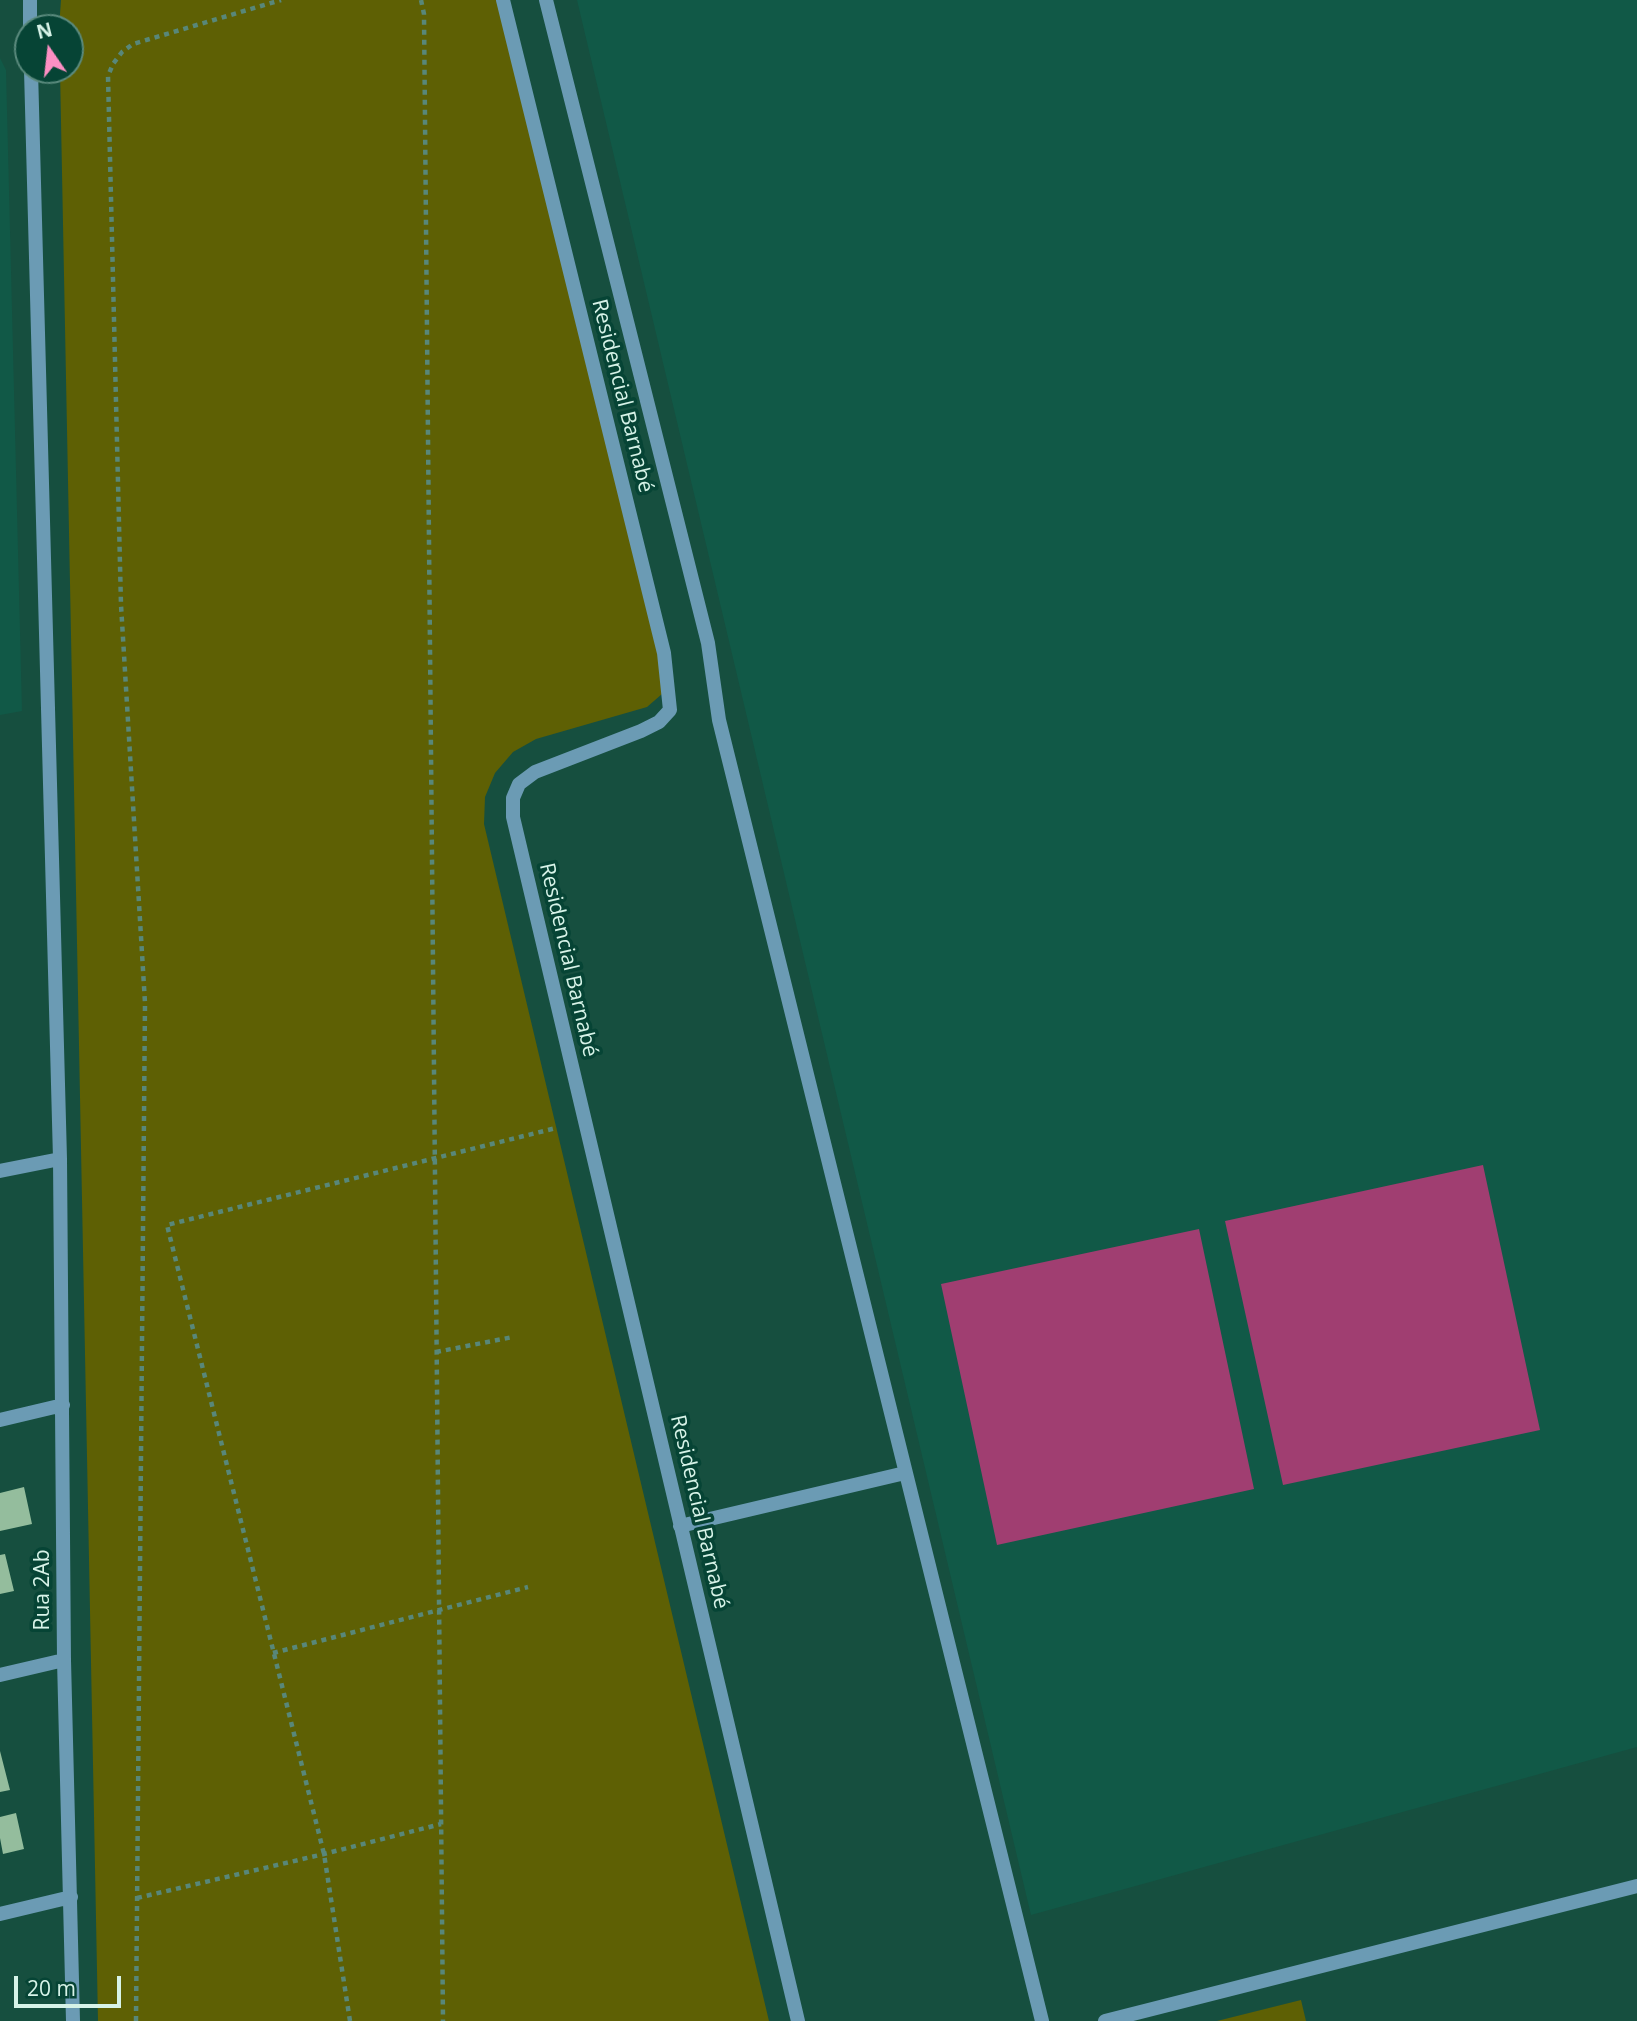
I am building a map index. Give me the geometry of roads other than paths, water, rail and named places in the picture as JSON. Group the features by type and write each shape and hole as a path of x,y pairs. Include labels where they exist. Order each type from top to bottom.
{"street":[{"name":"Residencial Barnabé","path":"503,0 661,640 670,710 659,722 641,731 535,772 519,784 513,798 513,817 799,2021"},
{"name":"Residencial Barnabé","path":"547,0 708,643 719,720 1042,2021"},
{"name":"Rua 2Ab","path":"32,84 60,1159 64,1660 73,2021"},
{"path":"0,1171 60,1159"},
{"path":"0,1420 63,1405"},
{"path":"680,1526 905,1473"},
{"path":"0,1675 64,1660"},
{"path":"1105,2021 1637,1886"},
{"path":"0,1914 71,1897"}]}
